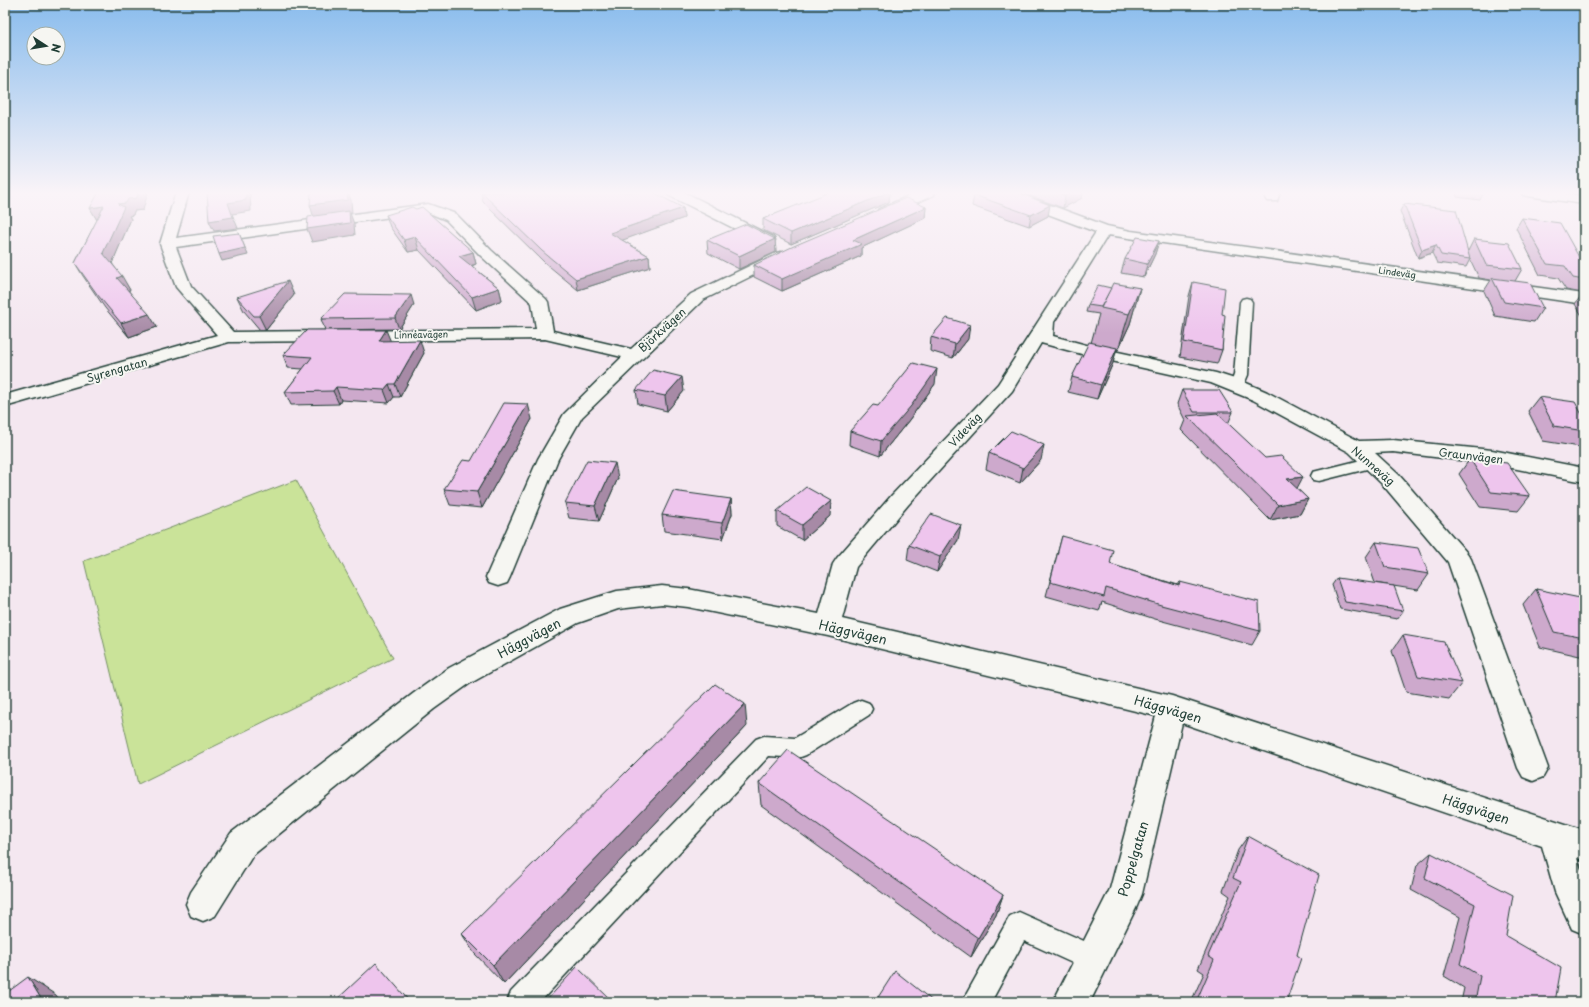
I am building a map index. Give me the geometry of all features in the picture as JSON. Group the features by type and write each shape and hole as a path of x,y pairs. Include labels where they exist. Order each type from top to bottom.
{"street":[{"path":"168,239 167,244 184,287 228,337"},
{"path":"167,244 199,239"},
{"path":"472,239 540,302 545,334"},
{"name":"Björkvägen","path":"498,577 548,459 574,414 697,297 793,250 770,239"},
{"name":"Videväg","path":"828,626 845,564 900,500 1005,387 1098,239"},
{"name":"Lindeväg","path":"1159,239 1584,299"},
{"name":"Nunneväg","path":"1046,322 1044,338 1050,341 1216,379 1236,386 1260,396 1364,455 1391,480 1459,559 1534,768"},
{"name":"Linnéavägen","path":"228,337 545,334 635,355"},
{"name":"Syrengatan","path":"5,401 228,337"},
{"name":"Graunvägen","path":"1364,455 1393,446 1492,458 1584,474"},
{"name":"Häggvägen","path":"203,904 242,844 424,701 459,676 569,616 617,600 662,595 688,598 828,626 1172,708 1584,845"},
{"name":"Poppelgatan","path":"1071,1002 1125,894 1172,708"},
{"path":"1554,835 1572,892 1584,917"}],"lane":[{"path":"1236,386 1241,375 1246,302"},
{"path":"1319,476 1364,455"},
{"path":"521,1002 764,746 798,748 861,709"},
{"path":"976,1002 1019,925 1092,959"}],"green space":[{"path":"296,480 393,658 138,784 84,561"}],"building":[{"path":"87,239 109,239 103,253 122,276 117,278 149,314 121,323 97,294 75,263"},
{"path":"214,239 241,239 245,248 219,254"},
{"path":"417,239 458,239 473,252 459,256 499,288 472,297"},
{"path":"530,239 620,239 649,256 576,279"},
{"path":"709,239 775,239 739,256 707,240"},
{"path":"810,239 855,239 853,240 862,244 782,279 754,265"},
{"path":"1136,239 1159,241 1147,264 1125,259"},
{"path":"1418,239 1464,239 1470,259 1441,255 1436,245 1422,250"},
{"path":"1474,239 1509,243 1522,269 1486,265"},
{"path":"1533,239 1569,239 1580,259 1584,259 1584,280 1573,278 1565,266 1547,264"},
{"path":"1492,278 1530,283 1543,308 1504,302"},
{"path":"288,281 259,316 254,316 237,297"},
{"path":"1193,282 1225,288 1222,314 1225,315 1222,350 1184,342"},
{"path":"1113,283 1140,288 1129,314 1101,308"},
{"path":"1098,285 1111,288 1101,307 1088,305"},
{"path":"345,294 411,295 395,318 321,319"},
{"path":"947,318 970,325 955,344 931,337"},
{"path":"307,330 386,330 379,341 420,340 395,384 389,384 384,390 336,387 333,391 285,392 312,357 283,355"},
{"path":"1089,342 1117,348 1101,385 1072,377"},
{"path":"913,363 937,369 911,406 881,441 850,431 873,405 878,406"},
{"path":"653,370 682,377 665,396 636,390"},
{"path":"1182,390 1219,390 1233,412 1194,412"},
{"path":"1539,397 1575,402 1584,418 1584,431 1554,426"},
{"path":"504,403 528,404 477,492 444,489 463,460 471,461"},
{"path":"1217,413 1265,458 1281,456 1303,477 1287,479 1308,499 1278,505 1187,416"},
{"path":"1011,431 1044,445 1023,468 989,453"},
{"path":"1470,459 1507,463 1530,496 1491,492"},
{"path":"587,460 615,463 595,506 565,503"},
{"path":"806,487 831,501 802,525 777,511"},
{"path":"673,491 731,499 722,523 662,515"},
{"path":"931,514 961,525 940,557 909,545"},
{"path":"1062,536 1113,550 1110,564 1179,586 1180,582 1259,602 1260,631 1161,605 1106,588 1104,597 1050,582"},
{"path":"1376,542 1418,548 1429,574 1385,567"},
{"path":"1337,578 1394,586 1403,611 1345,602"},
{"path":"1536,589 1580,598 1584,606 1584,638 1554,632"},
{"path":"1403,635 1444,642 1462,683 1418,676"},
{"path":"715,684 745,704 493,965 462,934"},
{"path":"788,750 1003,895 978,938 759,783"},
{"path":"1248,836 1319,875 1297,955 1301,958 1286,1002 1196,1002 1214,960 1208,956 1241,882 1233,878"},
{"path":"1431,853 1513,895 1506,936 1561,968 1555,1002 1475,1002 1480,976 1460,964 1475,904 1425,878"},
{"path":"376,963 410,1002 334,1002"},
{"path":"577,967 613,1002 545,1002"},
{"path":"895,971 934,1002 875,1002"},
{"path":"28,977 43,1002 5,1002 5,994"}]}
